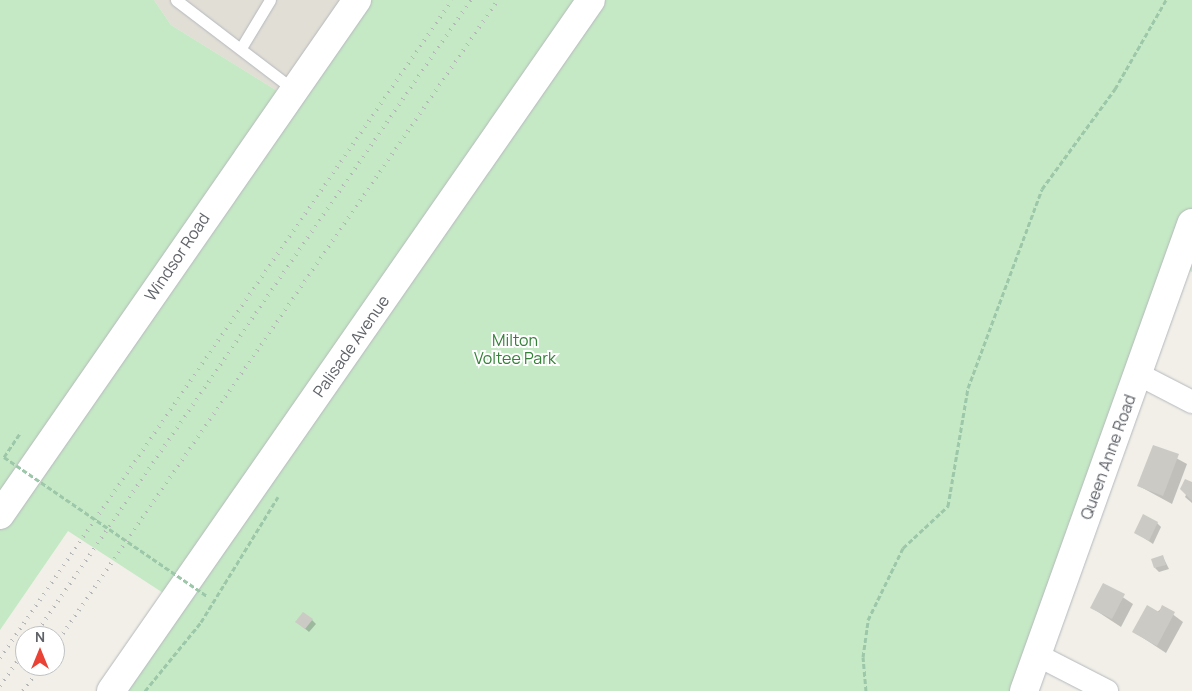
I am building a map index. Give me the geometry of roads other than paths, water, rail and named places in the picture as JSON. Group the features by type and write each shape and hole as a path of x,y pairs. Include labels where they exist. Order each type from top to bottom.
{"street":[{"name":"Windsor Road","path":"0,515 293,89 357,0"},
{"name":"Palisade Avenue","path":"111,691 591,0"},
{"name":"Queen Anne Road","path":"1024,691 1192,223"},
{"path":"1138,374 1192,402"},
{"path":"1037,655 1107,691"}],"lane":[{"path":"176,0 293,89"},
{"path":"241,48 270,0"}],"railway":[{"path":"0,658 452,0"},
{"path":"41,626 471,0"},
{"path":"65,630 498,0"},
{"path":"0,686 15,664"},
{"path":"23,691 34,676"}],"park label":[{"name":"Milton Voltee Park","path":"515,349"}]}
